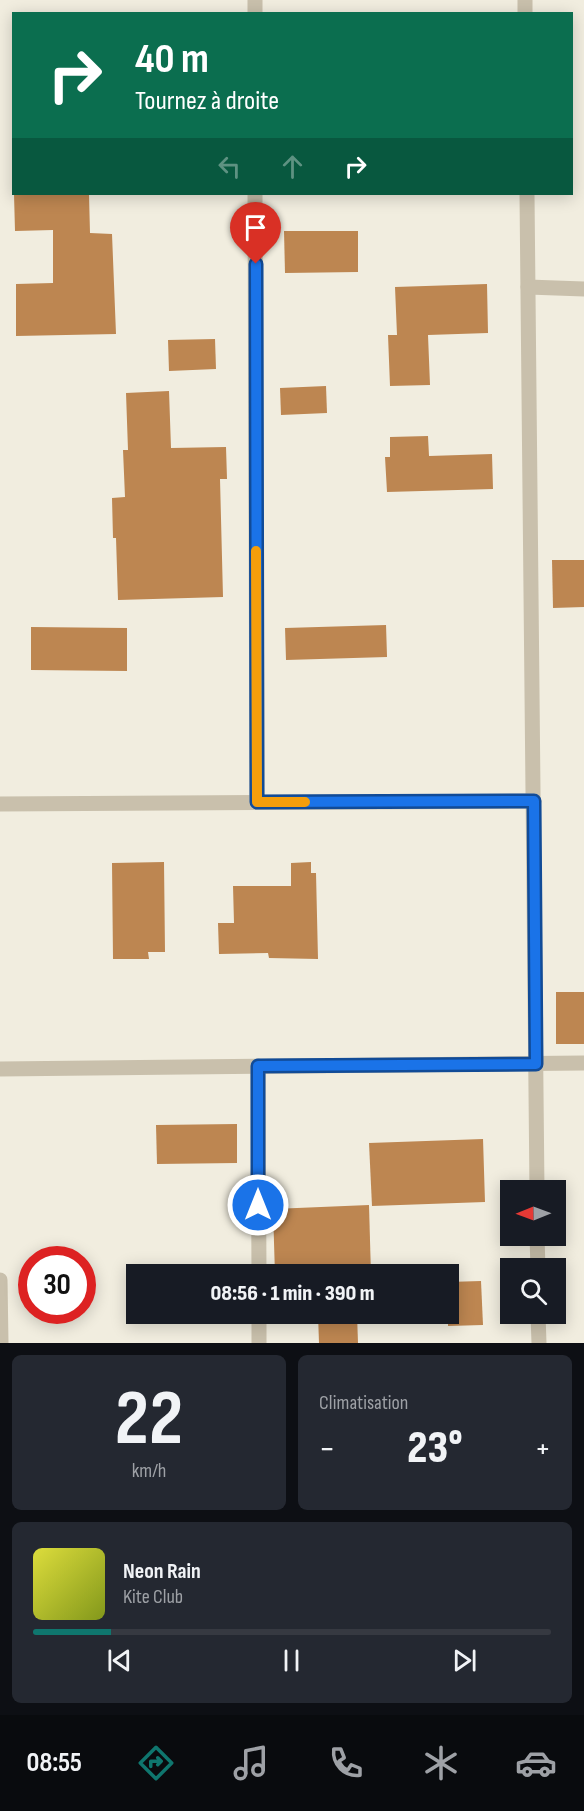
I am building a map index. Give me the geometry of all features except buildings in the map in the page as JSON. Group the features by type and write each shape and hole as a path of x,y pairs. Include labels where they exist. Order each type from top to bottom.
{"street":[{"path":"255,195 257,802"},
{"path":"527,195 537,1180"},
{"path":"528,287 584,289"},
{"path":"0,804 534,801"},
{"path":"0,1069 584,1063"},
{"path":"258,1066 259,1264"},
{"path":"0,1280 1,1343"},
{"path":"259,1324 259,1343"},
{"path":"538,1324 539,1343"}],"slow traffic":[{"path":"256,551 257,802 305,802"}],"route":[{"path":"256,264 257,802 534,801 536,1064 258,1066 258,1205"}]}
